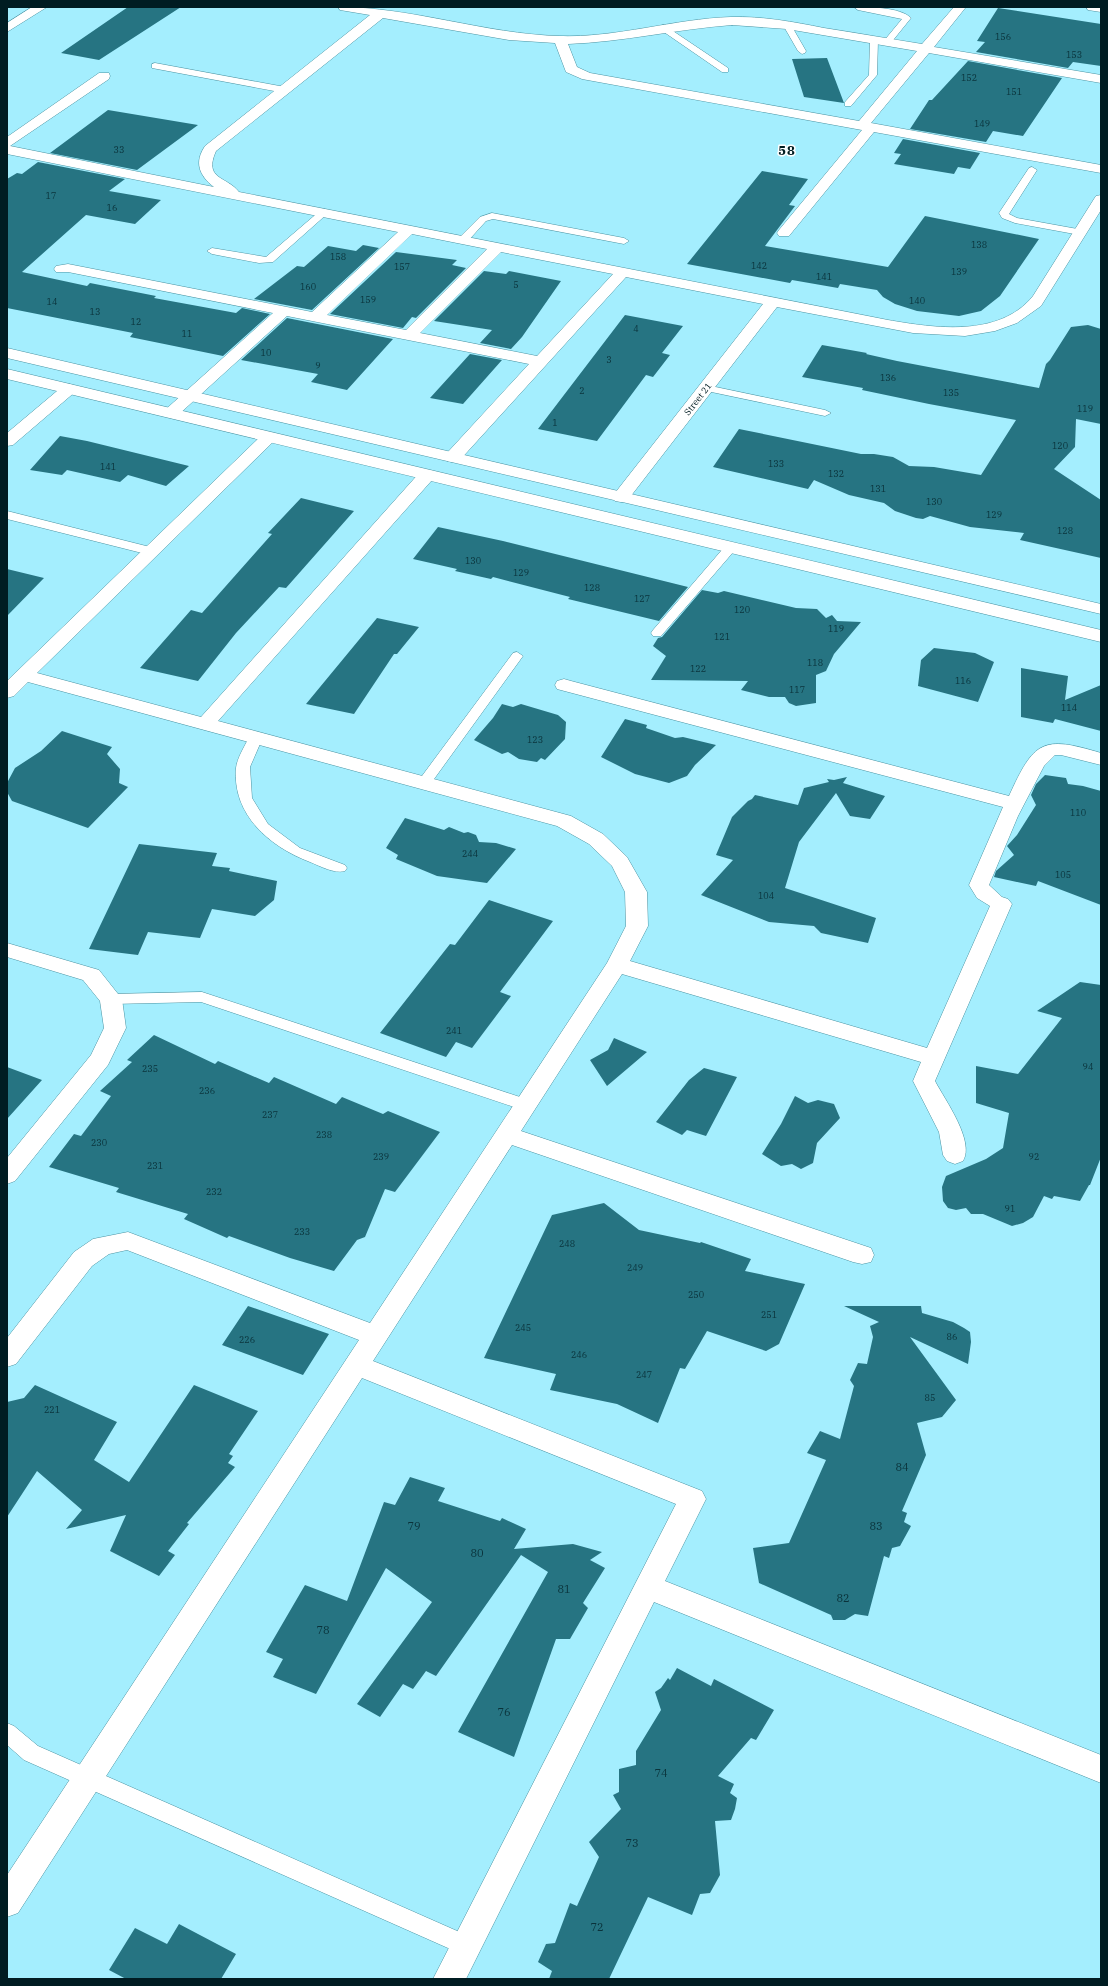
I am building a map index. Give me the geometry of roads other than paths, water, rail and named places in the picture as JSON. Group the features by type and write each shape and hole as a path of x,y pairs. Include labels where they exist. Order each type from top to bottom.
{"street":[{"path":"7,28 41,7"},
{"path":"344,7 509,36 560,40 593,38 704,23 732,22 787,25 1101,78"},
{"path":"784,233 867,127 925,48 960,7"},
{"path":"1092,7 1101,8"},
{"path":"238,195 211,178 205,169 205,159 210,149 381,13"},
{"path":"560,40 571,69 587,76 1101,169"},
{"path":"7,143 104,76"},
{"path":"7,150 915,329 951,332 986,329 1014,320 1034,306 1101,199"},
{"path":"316,317 409,229"},
{"path":"409,336 498,247"},
{"path":"61,269 68,268 541,362"},
{"path":"453,457 624,271"},
{"name":"Street 21","path":"621,497 774,301"},
{"path":"171,413 284,311"},
{"path":"7,353 1101,609"},
{"path":"7,374 1101,636"},
{"path":"7,441 69,389"},
{"path":"7,692 150,551 269,437"},
{"path":"204,724 423,474 435,465 438,457 436,453"},
{"path":"463,483 460,475 462,471 471,465 478,463"},
{"path":"7,1902 617,965 637,926 636,892 620,862 596,839 564,821 25,675"},
{"path":"564,685 1015,804"},
{"path":"955,1155 951,1132 924,1081 997,902 984,893 979,885 1005,822 1039,756 1049,750 1062,750 1101,759"},
{"path":"7,950 91,975 111,999 115,1028 100,1059 7,1174"},
{"path":"617,965 933,1058"},
{"path":"507,1135 862,1255"},
{"path":"7,1357 83,1259 102,1246 128,1241 376,1336"},
{"path":"357,1365 692,1499 449,1979"},
{"path":"648,1587 1101,1769"}],"lane":[{"path":"858,7 898,14 907,18 887,42"},
{"path":"787,25 802,51"},
{"path":"664,28 725,70"},
{"path":"848,104 873,75 874,40"},
{"path":"155,66 285,90"},
{"path":"1032,170 1004,213 1005,216 1015,220 1080,232"},
{"path":"212,251 259,260 269,260 324,212"},
{"path":"463,240 483,220 492,216 624,241"},
{"path":"706,388 825,413"},
{"path":"7,515 150,551"},
{"path":"657,633 731,547"},
{"path":"424,783 517,656"},
{"path":"256,738 243,767 245,798 263,827 296,852 340,868"},
{"path":"111,999 202,997 526,1105"},
{"path":"7,1732 31,1753 465,1945"}],"district":[{"name":"58","path":"787,150"}]}
